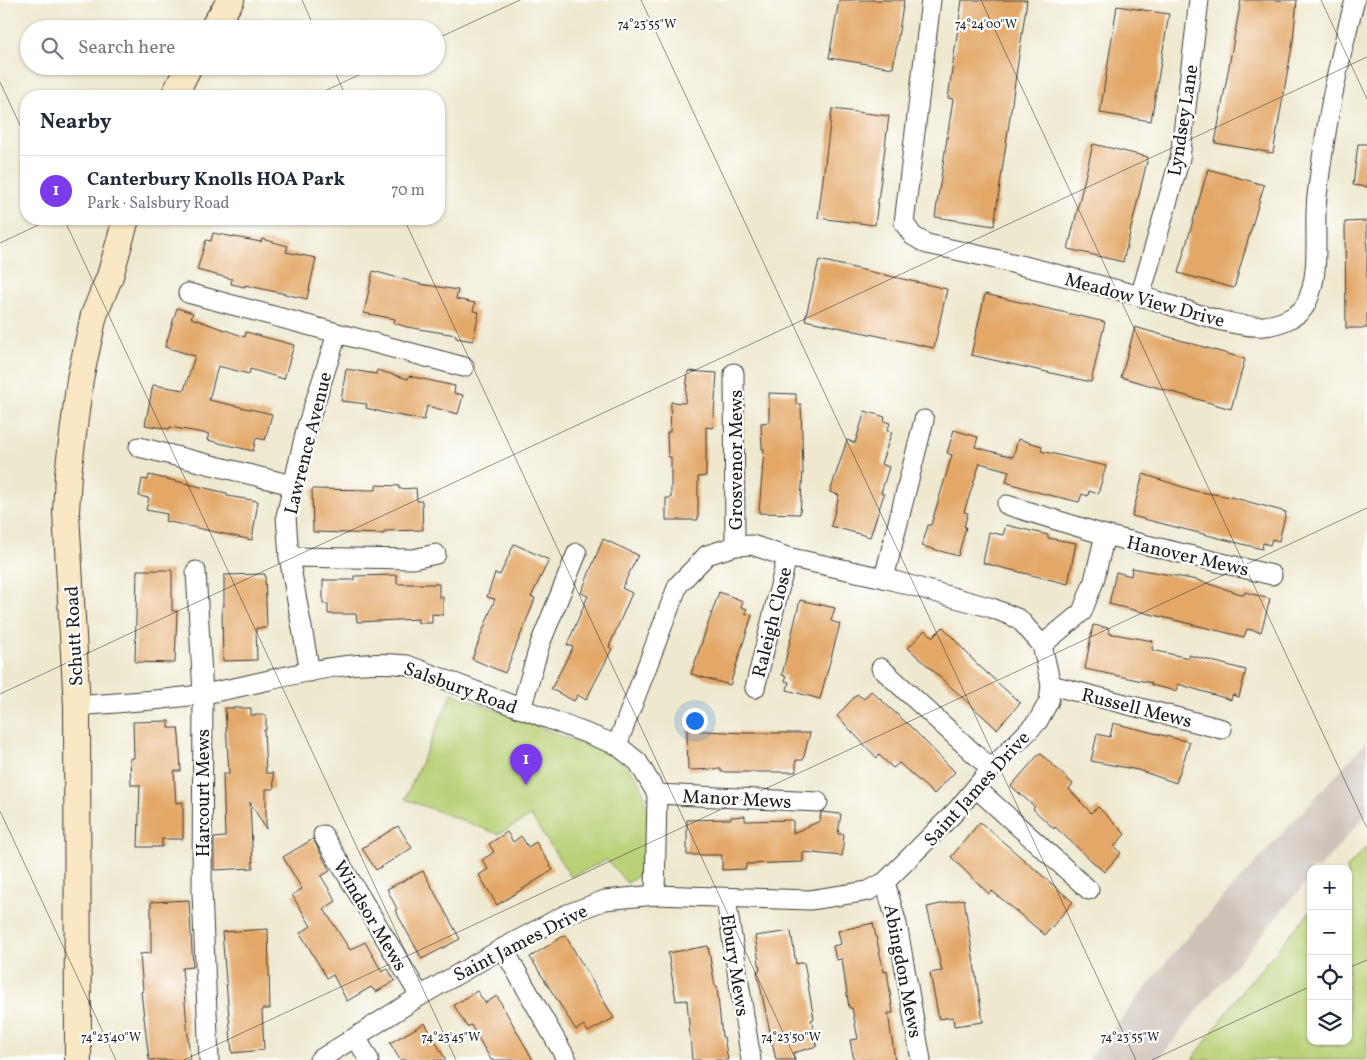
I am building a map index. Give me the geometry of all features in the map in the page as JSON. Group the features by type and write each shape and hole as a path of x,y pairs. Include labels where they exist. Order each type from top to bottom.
{"street":[{"path":"218,20 231,0"},
{"name":"Meadow View Drive","path":"931,0 904,223 912,236 927,244 1236,323 1263,326 1286,321 1305,306 1314,282 1317,199 1326,126 1336,69 1355,0"},
{"name":"Lyndsey Lane","path":"1140,297 1180,158 1199,0"},
{"path":"177,90 184,75"},
{"name":"Schutt Road","path":"78,1060 77,706 66,513 68,474 80,379 94,315 110,276 124,225"},
{"path":"188,293 464,367"},
{"name":"Lawrence Avenue","path":"310,672 289,557 286,516 306,430 337,334"},
{"name":"Grosvenor Mews","path":"734,373 735,546"},
{"path":"884,578 924,420"},
{"path":"139,447 292,485"},
{"name":"Hanover Mews","path":"1007,505 1105,535 1272,575"},
{"path":"1042,645 1082,612 1094,581 1105,535"},
{"name":"Saint James Drive","path":"319,1060 420,996 503,948 565,915 605,900 654,895 726,899 810,900 868,891 886,882 918,852 991,769 1038,721 1049,701 1051,685 1042,645 1019,619 1010,615 992,608 884,578 787,557 752,545 735,546 706,555 678,585 617,745"},
{"path":"521,709 540,644 577,553"},
{"path":"289,557 413,559 436,554"},
{"name":"Raleigh Close","path":"755,688 787,557"},
{"name":"Harcourt Mews","path":"196,571 203,694 202,892 209,1060"},
{"name":"Salsbury Road","path":"77,706 203,694 310,672 381,662 407,665 617,745 638,762 657,794"},
{"path":"881,668 991,769"},
{"name":"Russell Mews","path":"1051,685 1222,728"},
{"path":"976,788 1089,890"},
{"path":"654,895 657,794"},
{"name":"Manor Mews","path":"657,794 818,802"},
{"name":"Windsor Mews","path":"323,835 420,996"},
{"name":"Abingdon Mews","path":"886,882 897,924 921,1060"},
{"name":"Ebury Mews","path":"726,899 751,1060"},
{"path":"503,948 567,1060"},
{"path":"356,1037 370,1060"}],"shaded area":[{"path":"1367,741 1367,814 1322,865 1307,865 1307,882 1203,1003 1158,1060 1088,1060 1180,945"}],"green space":[{"path":"452,693 605,753 633,772 641,785 649,821 647,858 644,868 639,875 627,883 607,860 571,877 531,816 498,834 405,799"},
{"path":"1367,846 1367,1060 1192,1060 1241,992 1307,915 1307,1045 1352,1045 1352,865 1350,865"}],"building":[{"path":"839,0 904,0 893,68 829,58"},
{"path":"962,0 1027,0 994,226 935,217 953,99 948,98"},
{"path":"1241,0 1297,0 1293,41 1273,153 1215,143"},
{"path":"1117,6 1169,14 1151,121 1100,113"},
{"path":"832,109 889,116 875,225 818,218"},
{"path":"1093,144 1148,157 1123,262 1068,249"},
{"path":"1358,144 1367,144 1367,187 1353,185"},
{"path":"1208,169 1264,185 1234,288 1178,273"},
{"path":"1367,221 1367,328 1346,328 1345,222"},
{"path":"213,233 261,242 262,239 288,246 286,252 316,258 307,299 245,285 245,287 231,284 232,279 197,270 206,240 211,241"},
{"path":"819,260 947,289 934,348 805,320"},
{"path":"373,271 420,284 458,290 456,299 475,303 473,311 479,312 473,341 456,338 456,335 407,327 394,323 395,319 364,313"},
{"path":"985,294 1105,322 1091,382 971,355"},
{"path":"177,308 193,313 191,318 245,337 246,332 294,345 284,379 250,369 249,374 218,366 209,400 272,414 265,440 256,438 253,451 207,440 209,434 170,427 169,429 145,425 153,385 184,390 195,356 165,347"},
{"path":"1135,327 1245,359 1231,409 1121,377"},
{"path":"346,369 376,374 377,370 408,379 409,376 455,386 454,393 463,395 458,414 427,406 424,420 366,408 367,404 341,401"},
{"path":"688,371 717,373 713,428 706,427 706,476 698,477 698,520 666,520 666,498 671,498 671,457 668,457 667,432 670,432 671,402 685,403"},
{"path":"769,393 796,394 796,404 801,404 803,471 800,514 759,513 764,449 762,449 761,423 769,422"},
{"path":"865,411 885,417 884,421 890,423 887,431 892,432 881,464 889,467 881,493 884,494 870,537 831,526 839,495 830,492 847,440 855,443"},
{"path":"954,430 978,437 975,447 1013,457 1018,439 1042,446 1041,451 1106,466 1098,494 1089,491 1088,496 1082,494 1079,502 1041,493 1006,482 1009,471 980,463 964,512 968,513 958,556 922,546 928,525 931,525 952,455 947,453"},
{"path":"1143,474 1195,491 1231,497 1286,512 1279,541 1272,539 1270,545 1263,543 1262,549 1132,516"},
{"path":"149,475 227,493 227,496 258,501 252,540 165,521 167,514 146,510 149,498 139,496 142,479 148,480"},
{"path":"376,485 399,486 399,489 416,488 417,501 422,501 423,530 384,531 384,534 313,532 312,489 376,490"},
{"path":"1006,525 1048,535 1048,538 1076,543 1068,584 983,563 989,532 1003,535"},
{"path":"603,539 638,555 622,588 632,593 609,647 612,649 586,700 578,695 574,701 551,689 573,647 567,645 588,596 581,593"},
{"path":"514,544 549,560 531,597 535,598 532,607 505,673 472,659 495,599 487,597 495,573 500,575"},
{"path":"1132,568 1197,580 1244,595 1245,592 1270,599 1261,632 1247,629 1244,637 1109,604 1116,572 1131,576"},
{"path":"137,570 172,570 172,611 177,611 175,663 135,662"},
{"path":"265,574 267,628 256,628 257,660 223,661 222,606 224,606 224,575"},
{"path":"397,575 397,584 439,584 439,597 443,597 443,615 432,614 432,623 418,623 418,619 357,622 356,614 328,614 328,604 323,604 323,580 354,580 354,576"},
{"path":"719,592 743,601 741,607 747,609 745,613 752,615 730,685 691,674"},
{"path":"800,600 835,608 831,621 840,624 820,699 787,690 789,682 785,681 786,676 782,675"},
{"path":"1093,625 1109,628 1108,633 1153,641 1152,650 1189,658 1189,655 1246,670 1239,697 1232,695 1231,700 1178,684 1176,691 1151,685 1152,683 1085,669"},
{"path":"943,627 975,662 1020,703 997,729 908,648 925,630 933,637"},
{"path":"871,691 910,726 955,772 934,794 899,763 893,768 879,755 877,758 837,716 857,694 864,699"},
{"path":"225,708 251,708 251,715 266,715 266,730 264,730 266,773 273,773 274,789 266,789 266,829 250,802 253,868 214,870 214,838 225,837 223,774 229,774"},
{"path":"169,721 169,728 178,728 179,735 181,771 174,771 176,803 183,802 183,839 162,839 162,847 138,847 140,785 131,785 130,758 134,758 133,722"},
{"path":"1113,723 1190,742 1176,783 1138,770 1091,761 1097,734 1110,737"},
{"path":"687,730 744,733 810,733 803,760 796,760 796,772 721,772 721,769 688,770"},
{"path":"1040,753 1073,784 1069,789 1091,813 1098,807 1125,834 1114,847 1121,853 1104,872 1055,827 1054,829 1033,809 1035,807 1011,786"},
{"path":"821,812 841,814 838,834 844,834 842,856 803,852 803,862 746,864 746,869 722,870 722,855 687,855 687,820 731,819 731,817 745,816 745,821 793,820 793,833 820,821"},
{"path":"980,822 1073,902 1045,935 992,891 989,894 951,857"},
{"path":"398,826 412,848 376,870 362,848"},
{"path":"507,832 513,842 521,836 528,847 536,842 553,870 497,905 479,875 488,869 482,860 494,852 489,844"},
{"path":"313,839 330,871 321,876 336,901 324,909 350,950 365,942 382,972 388,969 395,981 376,992 371,987 347,1001 333,975 327,978 300,933 311,926 292,895 302,889 283,857"},
{"path":"423,871 460,939 422,959 395,910 397,909 387,889"},
{"path":"964,899 983,1022 954,1026 953,1017 939,1019 930,973 942,971 927,907"},
{"path":"189,900 193,967 182,968 190,1060 149,1060 141,992 143,991 140,954 151,953 151,902"},
{"path":"873,923 884,972 887,971 893,1013 888,1013 895,1060 854,1060 850,1040 858,1039 852,1008 849,1008 842,959 836,960 833,946 841,944 838,931"},
{"path":"268,929 270,1009 262,1009 264,1050 232,1053 222,932"},
{"path":"791,931 796,964 804,962 814,1019 811,1020 817,1046 793,1053 795,1060 776,1060 757,971 760,970 755,936"},
{"path":"565,935 614,1018 588,1032 584,1025 576,1030 530,957"},
{"path":"708,946 715,986 717,986 722,1037 724,1037 728,1060 692,1060 687,1000 676,1001 668,953"},
{"path":"477,991 485,1003 497,996 533,1060 491,1060 471,1025 467,1027 454,1005"},
{"path":"425,1023 446,1060 400,1060 390,1043"}],"place":[{"name":"Canterbury Knolls HOA Park","path":"526,785"}]}
